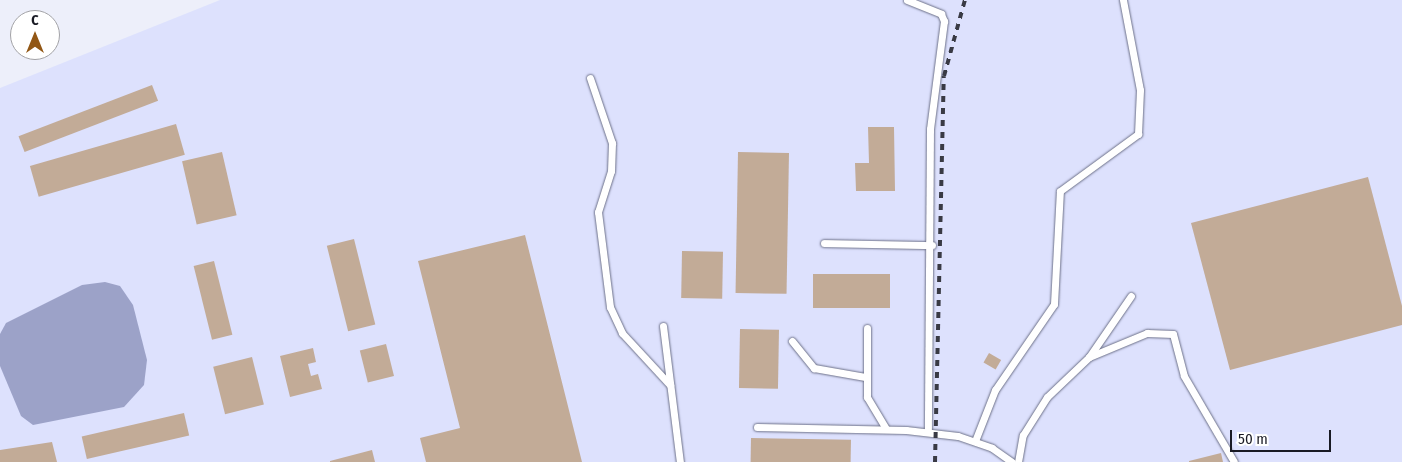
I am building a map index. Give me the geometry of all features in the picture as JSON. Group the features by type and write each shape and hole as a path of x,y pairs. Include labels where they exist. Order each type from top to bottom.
{"lane":[{"path":"907,0 941,14 944,21 930,129 932,245 928,432"},
{"path":"975,440 999,382 1054,304 1060,191 1138,134 1140,90 1123,0"},
{"path":"590,78 612,143 611,170 598,212 610,307 622,333 670,385"},
{"path":"824,243 932,245"},
{"path":"1018,462 1023,435 1047,396 1089,357 1131,296"},
{"path":"663,326 680,462"},
{"path":"867,328 864,377 869,403 886,429"},
{"path":"1089,357 1148,333 1173,334 1184,376 1234,462"},
{"path":"792,341 814,368 864,377"},
{"path":"757,427 886,429 928,432 975,440 1012,462"}],"shaded area":[{"path":"220,0 1402,0 1402,462 0,462 0,88"},
{"path":"105,282 120,286 133,305 147,360 144,385 124,407 33,425 21,416 0,366 0,334 6,323 82,285"}],"building":[{"path":"152,85 158,101 25,152 18,136"},
{"path":"176,124 185,155 39,197 30,166"},
{"path":"868,127 894,127 895,191 856,191 855,163 869,163"},
{"path":"222,152 237,215 197,225 182,161"},
{"path":"738,152 789,153 787,294 736,293"},
{"path":"1368,177 1402,306 1402,325 1230,370 1191,223"},
{"path":"525,235 582,462 426,462 420,438 460,428 418,261"},
{"path":"354,239 375,324 348,331 327,246"},
{"path":"682,251 723,252 722,299 681,298"},
{"path":"214,261 232,335 212,340 194,266"},
{"path":"813,274 890,274 890,308 813,308"},
{"path":"740,329 779,330 778,389 739,388"},
{"path":"386,344 394,376 368,383 360,351"},
{"path":"313,348 316,362 308,364 311,376 318,374 322,389 290,397 280,356"},
{"path":"989,353 1001,360 996,370 984,363"},
{"path":"252,357 264,405 225,414 213,367"},
{"path":"184,413 189,435 87,459 82,437"},
{"path":"751,438 851,440 851,462 751,462"},
{"path":"52,442 57,462 0,462 0,450"},
{"path":"372,450 375,462 330,462 330,461"},
{"path":"1221,453 1223,462 1189,462 1189,461"}],"railway":[{"path":"935,462 944,76 965,0"}]}
